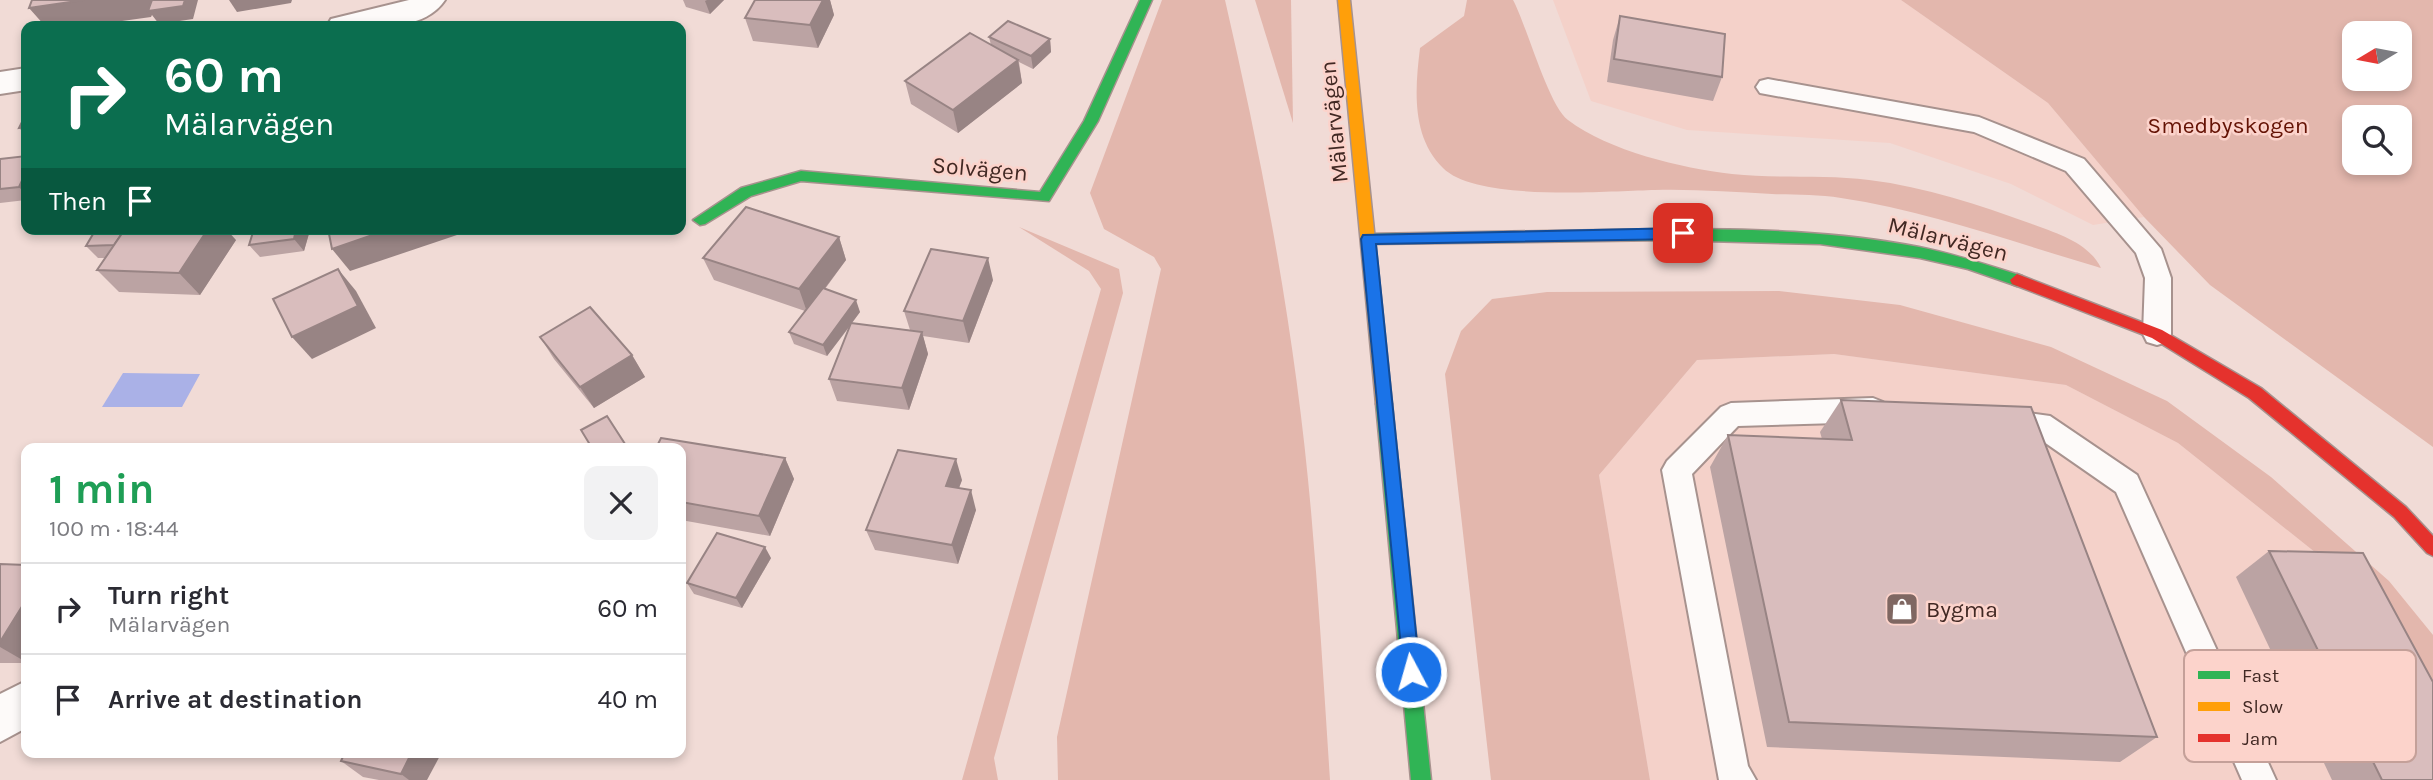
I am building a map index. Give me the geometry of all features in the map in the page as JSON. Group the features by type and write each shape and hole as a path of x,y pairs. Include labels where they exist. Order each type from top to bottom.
{"street":[{"path":"364,21 413,10 430,0"},
{"name":"Solvägen","path":"700,220 746,192 801,176 1044,197 1091,121 1146,0"},
{"name":"Mälarvägen","path":"1344,0 1421,780"},
{"path":"0,83 21,80"},
{"name":"Mälarvägen","path":"1368,239 1735,233 1862,241 1995,272 2157,334 2255,393 2400,512 2433,548"},
{"path":"0,720 21,705"}],"lane":[{"path":"1768,87 1979,125 2075,165 2148,248 2158,278 2157,334"},
{"path":"1739,780 1733,774 1677,470 1731,415 1864,410 1905,413"},
{"path":"1973,419 2040,424 2127,484 2201,650"},
{"path":"2251,762 2259,780"}],"shaded area":[{"path":"1553,0 1901,0 2048,103 2144,217 2093,225 2011,184 1890,143 1687,130 1591,101"},
{"path":"1834,354 2066,385 2178,443 2326,561 2369,650 2184,650 2184,762 2416,762 2416,745 2433,780 1650,780 1599,475 1697,360"}],"green space":[{"path":"1162,0 1225,0 1239,63 1277,254 1297,382 1314,544 1330,780 1058,780 1057,737 1161,269 1154,257 1104,229 1090,193"},
{"path":"1255,0 1291,0 1293,123"},
{"path":"1467,0 1513,0 1560,112 1568,120 1604,141 1646,156 1712,171 1749,175 1852,178 1932,192 2062,235 2080,245 2101,268 1939,219 1832,197 1684,190 1544,192 1484,186 1460,179 1443,168 1425,142 1420,127 1417,80 1420,48 1464,16"},
{"name":"Smedbyskogen","path":"1901,0 2433,0 2433,447 2210,285 2144,217 2048,103"},
{"path":"1019,227 1119,269 1123,293 994,758 998,780 962,780 1101,289 1089,271"},
{"path":"1779,291 1900,305 2051,347 2167,401 2271,477 2389,581 2433,635 2433,769 2416,736 2416,650 2372,650 2326,561 2178,443 2066,385 1834,354 1697,360 1599,475 1650,780 1491,780 1445,374 1461,331 1492,299 1547,292"}],"water":[{"path":"123,373 200,374 182,407 102,407"}],"building":[{"path":"32,0 84,0 29,8"},
{"path":"152,0 185,0 183,6 148,11"},
{"path":"755,0 823,0 810,25 745,18"},
{"path":"1620,16 1725,34 1722,77 1614,59"},
{"path":"1008,21 1050,39 1031,56 989,37"},
{"path":"970,33 1018,60 953,110 905,81"},
{"path":"21,157 19,187 0,189 0,159"},
{"path":"746,207 839,237 799,289 703,258"},
{"path":"92,235 121,235 114,245 86,246"},
{"path":"121,235 204,235 179,273 97,270"},
{"path":"252,235 295,235 294,239 249,245"},
{"path":"329,235 373,235 332,249"},
{"path":"931,249 988,258 963,321 904,311"},
{"path":"338,269 358,306 292,337 273,299"},
{"path":"823,288 856,300 823,345 789,332"},
{"path":"590,307 632,355 580,387 540,337"},
{"path":"851,323 922,332 902,388 829,379"},
{"name":"Bygma","path":"1841,400 2031,407 2157,737 1789,722 1728,435 1852,440"},
{"path":"607,416 624,443 589,443 581,430"},
{"path":"661,438 785,458 759,516 686,503 686,443 658,443"},
{"path":"898,450 956,459 946,486 971,490 952,545 866,530"},
{"path":"717,533 765,547 736,598 687,583"},
{"path":"2269,551 2363,553 2416,650 2318,650"},
{"path":"0,564 21,565 21,608 0,642"},
{"path":"2416,651 2433,682 2433,780 2382,780 2373,762 2416,762"},
{"path":"342,758 409,758 401,774 341,761"}],"traffic: fast":[{"path":"700,220 746,192 801,176 1044,197 1091,121 1146,0"},
{"path":"1368,239 1668,234 1820,239 1920,252 2017,280"},
{"path":"1384,404 1421,780"}],"traffic: slow":[{"path":"1344,0 1384,404"}],"traffic: jam":[{"path":"2017,280 2157,334 2255,393 2400,512 2433,548"}],"place":[{"name":"Bygma","path":"1902,609"}],"route":[{"path":"1411,672 1368,239 1683,233"}]}
